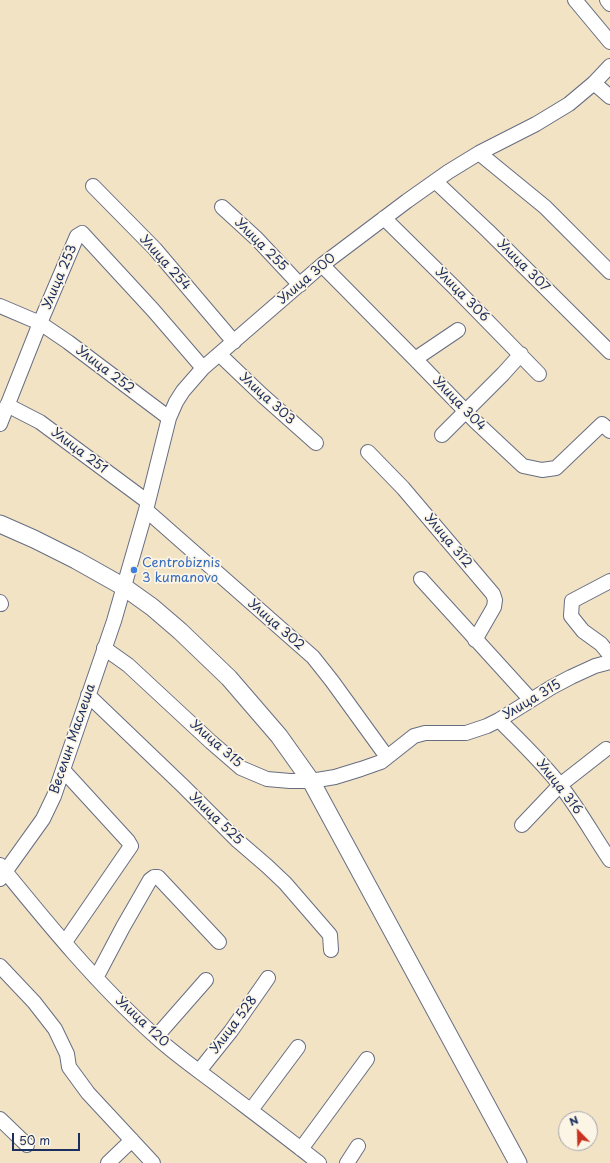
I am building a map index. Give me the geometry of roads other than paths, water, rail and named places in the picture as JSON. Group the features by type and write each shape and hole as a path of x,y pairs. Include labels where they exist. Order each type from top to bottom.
{"main road":[{"path":"0,524 76,560 124,587 152,607 180,630 229,678 279,736 311,781 518,1163"}],"street":[{"path":"575,0 610,42"},
{"path":"607,0 610,4"},
{"name":"Улица 300","path":"124,587 147,506 169,418 183,391 203,368 322,265 384,218 448,172 479,153 536,124 569,104 594,83 610,66"},
{"path":"594,83 610,97"},
{"path":"479,153 545,207 610,272"},
{"name":"Улица 307","path":"436,182 610,352"},
{"name":"Улица 254","path":"93,186 155,250 234,342"},
{"name":"Улица 255","path":"222,207 257,239 300,284"},
{"name":"Улица 306","path":"384,218 521,354 539,374"},
{"name":"Улица 253","path":"40,323 77,236 82,233 153,310 203,368"},
{"name":"Улица 304","path":"322,265 465,411 523,466 542,470 556,468 602,424 610,431"},
{"name":"Улица 252","path":"0,306 40,323 68,342 169,418"},
{"path":"0,424 40,323"},
{"path":"415,359 458,330"},
{"name":"Улица 303","path":"219,354 316,443"},
{"path":"442,435 504,374 521,354"},
{"name":"Улица 251","path":"7,405 40,422 147,506"},
{"name":"Улица 312","path":"368,452 403,488 493,594 495,600 494,607 475,640"},
{"name":"Улица 302","path":"147,506 280,629 313,657 387,757"},
{"path":"422,579 475,640 531,700"},
{"path":"610,581 572,601 571,616 584,632 601,644 610,655"},
{"name":"Веселин Маслеша","path":"2,871 43,819 54,796 114,621 124,587"},
{"name":"Улица 315","path":"104,648 128,665 241,768 267,779 290,781 311,781 335,777 381,762 414,736 425,733 466,733 499,720 571,677 595,666 610,662"},
{"name":"Улица 525","path":"88,695 238,841 285,884 330,935 331,950"},
{"name":"Улица 316","path":"499,720 535,756 560,785 577,808 610,860"},
{"path":"522,825 560,785 606,749"},
{"path":"63,770 131,846 65,942"},
{"name":"Улица 120","path":"2,871 96,978 139,1022 199,1071 319,1163"},
{"path":"96,978 122,927 150,880 154,877 158,877 219,942"},
{"path":"0,966 34,1002 55,1029 67,1054 69,1067 88,1093 153,1163"},
{"name":"Улица 528","path":"199,1071 231,1031 268,978"},
{"path":"156,1037 206,980"},
{"path":"251,1110 298,1047"},
{"path":"301,1149 367,1059"},
{"path":"0,1119 28,1146"},
{"path":"108,1163 132,1140"},
{"path":"346,1163 358,1146"}],"place":[{"name":"Centrobiznis 3 kumanovo","path":"134,570"}]}
